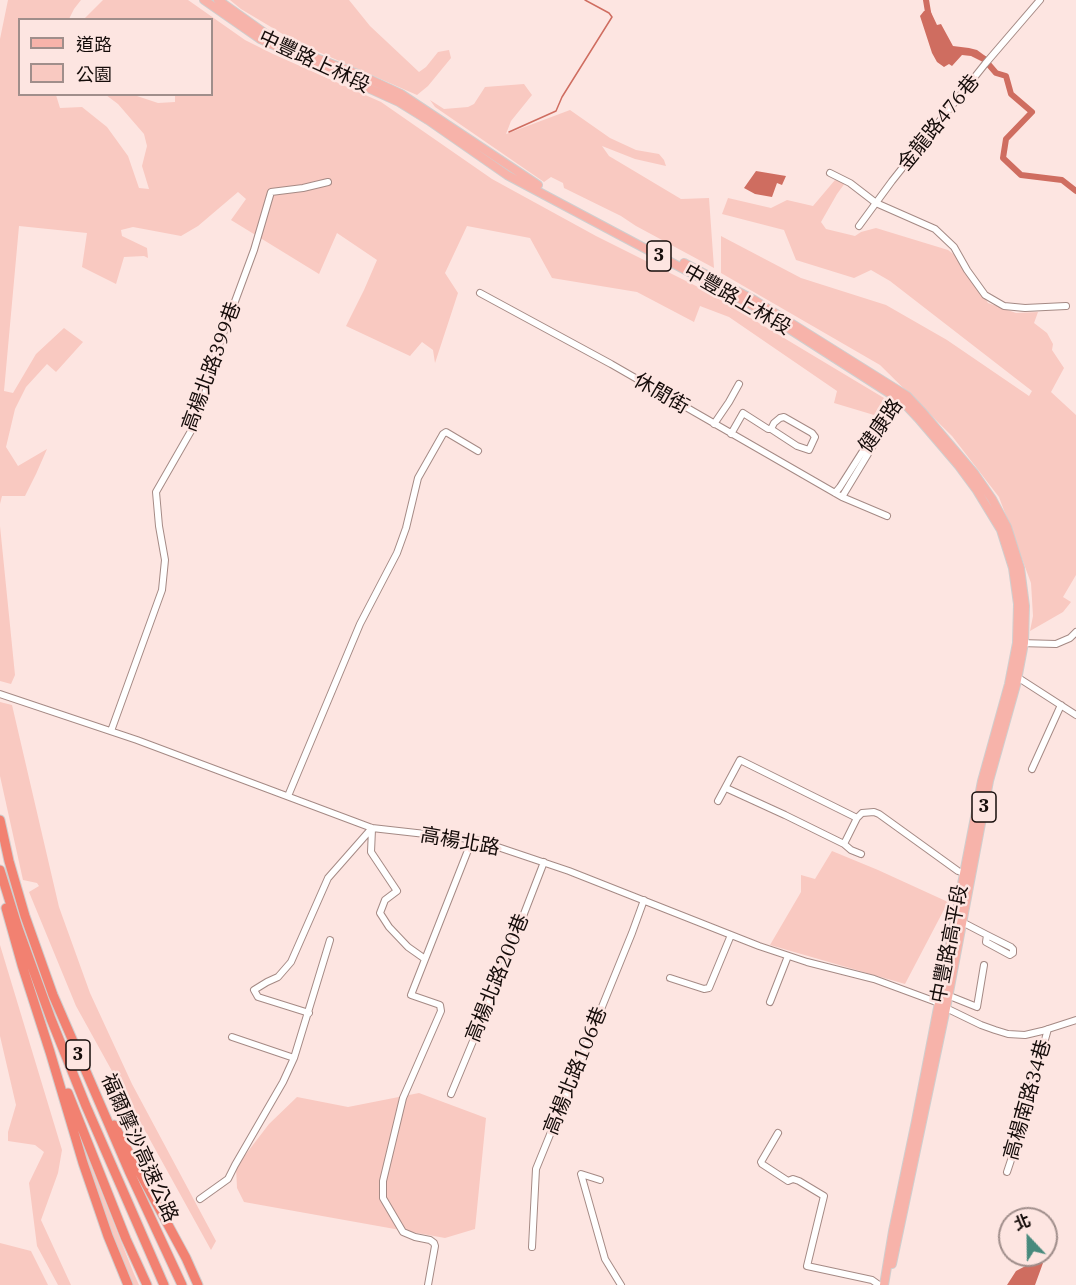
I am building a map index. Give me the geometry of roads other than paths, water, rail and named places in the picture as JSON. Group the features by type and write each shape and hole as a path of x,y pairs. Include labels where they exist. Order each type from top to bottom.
{"highway":[{"name":"福爾摩沙高速公路","path":"0,820 9,861 53,995 129,1171 182,1285"},
{"name":"福爾摩沙高速公路","path":"0,870 51,1019 86,1106 164,1285"},
{"path":"0,882 22,965 83,1162 104,1225 128,1285"},
{"path":"50,1052 147,1285"},
{"path":"88,1077 186,1258 198,1285"}],"main road":[{"name":"中豐路上林段","path":"204,0 260,39 399,102 507,174 755,308 899,397 907,396 923,413 971,476 993,514 1001,530 1022,605"},
{"name":"中豐路上林段","path":"218,0 266,34 297,51 401,93 534,183 754,300 899,397"},
{"name":"中豐路高平段","path":"883,1283 942,1006 982,781 1014,675 1020,643 1022,605"},
{"name":"中豐路高平段","path":"942,1006 947,994 962,922 967,874"}],"street":[{"name":"金龍路476巷","path":"859,226 987,62 1040,0"},
{"path":"830,173 850,183 876,202 934,230 954,247 985,295 1005,306 1025,308 1066,306"},
{"name":"高楊北路399巷","path":"111,731 162,590 165,560 156,492 191,431 254,250 271,192 328,182"},
{"name":"休閒街","path":"480,293 611,364 834,493 887,516"},
{"path":"714,424 739,384"},
{"name":"健康路","path":"834,493 899,397"},
{"name":"健康路","path":"842,497 899,397"},
{"path":"731,434 743,413 797,446 809,450 815,437 784,417 780,418 771,429"},
{"path":"288,796 360,624 397,553 418,478 446,432 477,451"},
{"path":"1020,643 1056,644 1070,638 1076,632"},
{"path":"1014,675 1076,715"},
{"name":"高楊北路","path":"0,693 137,740 372,828 472,840 544,862 788,956 874,979 942,1006 981,1025 1008,1034 1025,1035 1076,1020"},
{"path":"1032,769 1061,705"},
{"path":"718,801 740,760 860,815 874,812 879,814 958,871 967,874"},
{"path":"726,788 861,854"},
{"path":"844,844 860,815"},
{"path":"372,828 371,852 398,891 385,900 380,914 408,947 425,959"},
{"path":"309,1013 258,997 254,990 278,977 291,962 327,878 372,828"},
{"path":"428,1285 434,1243 403,1232 383,1197 383,1181 403,1098 441,1011 440,1005 411,994 472,840"},
{"name":"高楊北路200巷","path":"451,1094 544,862"},
{"name":"高楊北路106巷","path":"532,1246 536,1169 644,900"},
{"path":"962,922 987,935"},
{"path":"670,978 704,989 710,988 730,935"},
{"path":"200,1199 228,1179 283,1082 294,1058 309,1013 330,940"},
{"path":"770,1002 788,956"},
{"path":"947,994 977,1007 984,964"},
{"name":"高楊南路34巷","path":"1007,1172 1048,1029"},
{"path":"232,1037 294,1058"},
{"path":"778,1133 761,1162 762,1164 788,1181 793,1179 799,1181 824,1197 807,1266 883,1283"},
{"path":"600,1180 581,1174 605,1260 621,1285"}],"waterway":[{"path":"509,132 556,111 562,97 612,17 585,0"},
{"path":"926,0 929,18"},
{"path":"984,59 996,73 1006,76 1011,94 1032,112 1006,139 1003,158 1021,175 1062,180 1076,191"}]}
